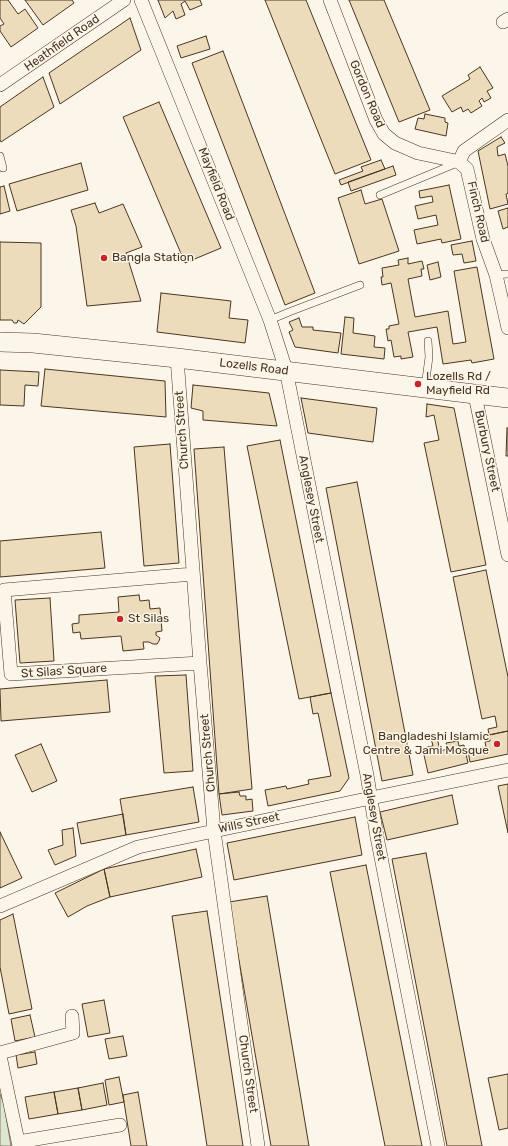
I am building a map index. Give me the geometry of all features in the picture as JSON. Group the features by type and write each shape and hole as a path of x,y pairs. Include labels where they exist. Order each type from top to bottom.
{"main road":[{"name":"Lozells Road","path":"0,342 33,343 286,370 425,389 508,398"}],"street":[{"name":"Heathfield Road","path":"0,85 124,0"},
{"name":"Mayfield Road","path":"141,0 270,320 286,370"},
{"name":"Gordon Road","path":"330,0 376,120 384,134 395,143 418,153 459,162"},
{"path":"459,162 464,151 508,120"},
{"name":"Finch Road","path":"459,162 467,169 483,239 502,274 508,328"},
{"name":"Church Street","path":"177,358 214,831 258,1146"},
{"name":"Anglesey Street","path":"286,370 438,1146"},
{"name":"Burbury Street","path":"475,395 508,555"},
{"name":"St Silas' Square","path":"193,574 4,590 11,674 200,663"},
{"name":"Wills Street","path":"0,906 138,847 508,770"},
{"path":"0,1053 73,1033 72,1016"},
{"path":"0,1056 19,1144 120,1126"}],"lane":[{"path":"0,156 3,168"},
{"path":"380,195 459,162"},
{"path":"270,320 360,285"},
{"path":"425,389 429,357 428,341"}],"green space":[{"path":"0,1094 4,1104 11,1146 0,1146"}],"building":[{"path":"0,0 8,0 18,14 25,9 38,28 11,47 0,31 0,26 4,24 0,18"},
{"path":"25,0 72,0 74,3 43,25"},
{"path":"158,0 200,0 202,5 190,10 185,1 181,4 185,15 176,19 173,11 165,18"},
{"path":"265,0 306,0 371,160 335,174"},
{"path":"349,0 384,0 430,110 399,122"},
{"path":"130,18 141,50 60,104 49,73"},
{"path":"206,36 210,49 181,58 177,46"},
{"path":"223,51 315,293 285,305 192,63"},
{"path":"480,67 493,88 487,91 491,98 484,102 482,98 479,101 482,106 471,113 468,109 463,112 461,107 452,112 442,96 470,79 468,75"},
{"path":"43,77 54,107 1,142 0,107"},
{"path":"159,102 221,248 185,263 123,117"},
{"path":"425,114 445,118 445,122 448,123 446,136 415,129 418,118 424,119"},
{"path":"501,137 505,143 497,147 498,156 505,154 508,166 508,193 506,194 508,204 490,209 478,151"},
{"path":"381,160 385,169 341,185 339,180 363,171 361,167"},
{"path":"81,163 88,190 17,211 9,184"},
{"path":"393,166 396,175 351,191 348,182"},
{"path":"449,185 461,239 442,243 441,239 417,244 414,230 438,225 436,215 418,219 415,206 433,202 432,196 420,198 419,191"},
{"path":"4,186 10,211 0,214 0,187"},
{"path":"361,190 365,204 382,199 399,251 359,264 338,198"},
{"name":"Bangla Station","path":"95,203 99,213 123,204 142,247 126,253 141,301 87,306 76,226 71,210"},
{"path":"508,208 508,227 503,229 498,211"},
{"path":"472,241 476,261 464,263 462,254 453,255 451,245"},
{"path":"0,242 41,243 41,307 24,324 18,320 17,323 14,323 12,320 0,320"},
{"path":"408,258 408,264 422,261 424,269 421,269 422,276 408,279 415,317 448,311 453,344 466,342 454,271 477,267 494,359 472,363 471,360 443,364 437,327 408,332 413,357 401,359 401,356 394,357 391,340 388,341 386,329 389,329 389,326 399,324 391,283 382,285 382,268 399,265 398,260"},
{"path":"438,262 441,277 430,280 427,265"},
{"path":"161,293 231,301 229,318 248,320 245,343 157,332"},
{"path":"345,317 354,318 353,333 375,336 374,347 385,348 384,359 341,354"},
{"path":"299,318 302,327 313,327 313,330 341,333 338,353 295,347 289,332 293,330 289,322"},
{"path":"45,369 165,381 166,417 41,406"},
{"path":"0,370 39,372 38,386 25,385 24,406 0,405"},
{"path":"193,385 269,393 277,426 203,420 203,411 191,408"},
{"path":"301,398 377,408 373,442 308,433"},
{"path":"427,404 454,408 486,565 451,572 424,443 439,440 434,415 426,417"},
{"path":"507,428 508,456 506,456"},
{"path":"280,440 331,693 299,699 247,446"},
{"path":"170,444 179,563 144,566 134,447"},
{"path":"224,447 252,789 219,794 194,449"},
{"path":"357,482 413,775 382,781 326,488"},
{"path":"101,532 105,568 0,577 0,541"},
{"path":"486,570 508,677 508,731 489,735 488,729 497,727 495,716 482,719 453,577"},
{"name":"St Silas","path":"139,595 140,601 149,600 150,609 160,608 162,631 156,632 156,635 160,638 157,644 143,642 144,649 123,651 121,636 81,639 80,632 73,633 72,624 79,623 79,615 119,612 118,597"},
{"path":"50,598 54,661 20,663 15,600"},
{"path":"186,675 193,771 164,773 155,676"},
{"path":"107,680 110,712 1,721 0,689"},
{"path":"331,693 349,778 340,791 268,806 265,790 286,786 287,789 309,784 308,780 331,776 318,713 313,714 310,697"},
{"name":"Bangladeshi Islamic Centre & Jami Mosque","path":"508,731 508,754 470,762 468,751 486,747 485,742 490,741 489,735"},
{"path":"437,737 440,751 448,749 446,743 458,741 459,746 464,745 468,763 428,773 424,755 428,754 427,747 433,746 431,738"},
{"path":"41,744 57,781 32,792 15,755"},
{"path":"508,784 508,833 498,786"},
{"path":"193,787 199,822 126,835 120,799"},
{"path":"239,792 240,796 246,796 246,800 252,799 253,811 222,815 219,794"},
{"path":"452,795 458,824 387,840 380,812"},
{"path":"123,814 126,835 81,844 77,823"},
{"path":"355,817 362,855 234,880 227,843"},
{"path":"73,828 76,856 55,865 48,850 63,845 62,830"},
{"path":"0,832 22,878 0,888"},
{"path":"196,849 202,877 110,897 104,869"},
{"path":"426,853 482,1146 447,1146 392,859"},
{"path":"366,865 422,1146 385,1146 330,872"},
{"path":"104,869 110,897 87,906 68,917 55,893"},
{"path":"267,896 309,1146 271,1146 229,902"},
{"path":"207,911 243,1146 207,1146 172,916"},
{"path":"13,914 32,1009 9,1014 0,967 0,920"},
{"path":"104,1000 110,1033 88,1037 82,1004"},
{"path":"30,1015 35,1037 15,1041 11,1019"},
{"path":"123,1036 127,1056 109,1059 105,1039"},
{"path":"35,1052 37,1064 18,1068 16,1055"},
{"path":"508,1074 508,1128 499,1130 488,1078"},
{"path":"119,1077 124,1102 109,1105 105,1080"},
{"path":"103,1083 107,1105 82,1110 78,1088"},
{"path":"78,1088 82,1110 58,1114 54,1092"},
{"path":"54,1092 58,1114 29,1119 25,1097"},
{"path":"138,1092 147,1146 131,1146 123,1095"}],"place":[{"name":"Bangla Station","path":"104,258"},
{"name":"Lozells Rd / Mayfield Rd","path":"418,384"},
{"name":"St Silas","path":"120,619"},
{"name":"Bangladeshi Islamic Centre & Jami Mosque","path":"497,744"}]}
